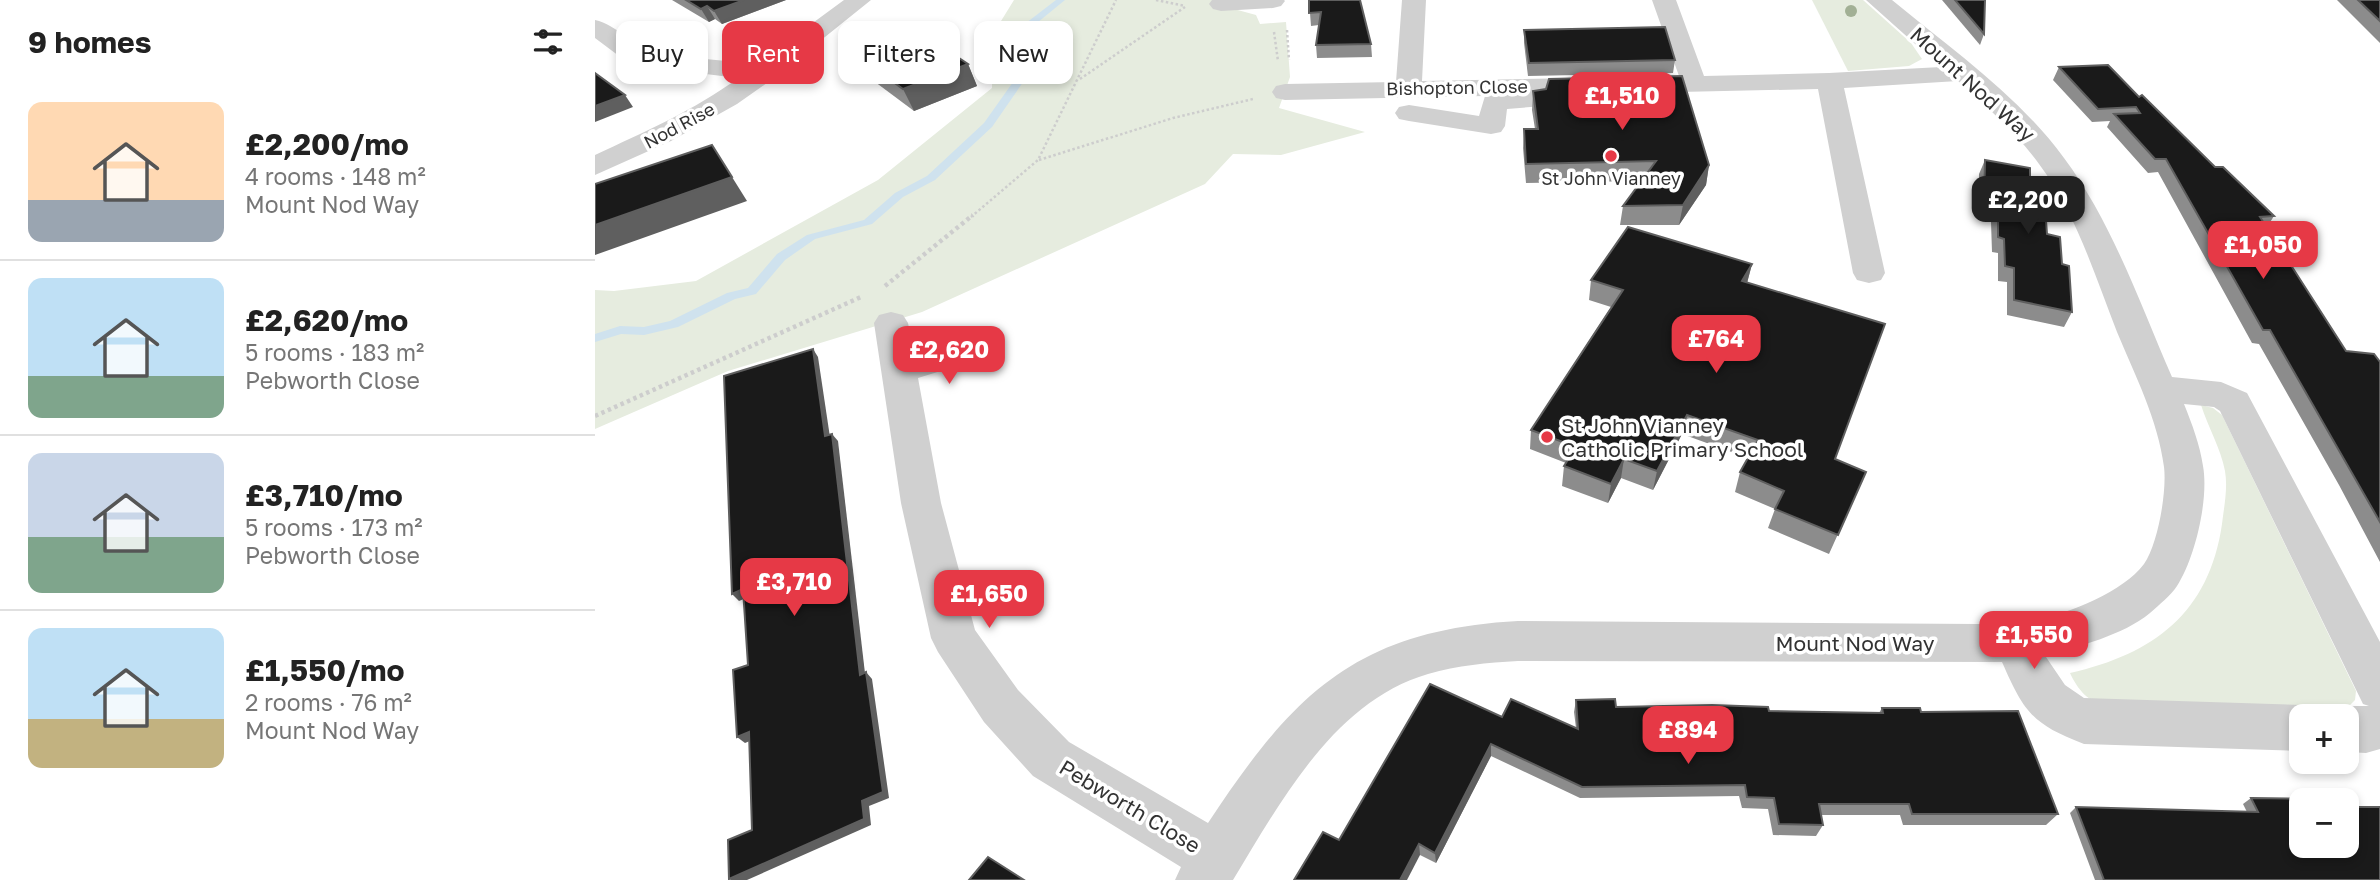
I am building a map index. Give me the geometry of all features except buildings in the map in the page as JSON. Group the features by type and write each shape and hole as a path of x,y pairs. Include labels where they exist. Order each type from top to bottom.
{"street":[{"name":"Nod Rise","path":"824,27 859,0"},
{"path":"1414,0 1409,101 1491,126 1495,101 1602,98 1613,84"},
{"path":"1664,0 1694,83"},
{"name":"Mount Nod Way","path":"1209,869 1287,751 1328,707 1375,674 1420,656 1469,644 1518,641 1965,644 2016,642 2039,639 2092,622 2133,601 2161,575 2175,539 2183,502 2184,468 2173,423 2095,240 2069,187 2028,131 1878,0"},
{"path":"1221,4 1274,8"},
{"path":"595,27 632,54 650,61 722,69"},
{"name":"Bishopton Close","path":"1286,92 1409,101 1613,84 1829,80 1965,74"},
{"path":"1829,80 1869,273"},
{"name":"Nod Rise","path":"595,166 661,135 749,84"},
{"name":"Pebworth Close","path":"879,302 899,371 921,503 954,638 1001,706 1051,759 1209,869"},
{"path":"899,371 984,346"},
{"path":"2159,389 2221,394 2234,402 2380,689"},
{"path":"2016,642 2044,698 2069,717 2084,721 2289,728"},
{"path":"2359,730 2380,726"}],"path":[{"path":"595,416 879,302 892,283 1038,160 1080,79 1116,0"},
{"path":"1080,79 1186,6 1156,0"},
{"path":"1274,8 1276,52 1286,92"},
{"path":"1274,8 1286,22 1290,77 1286,92"},
{"path":"1038,160 1173,118 1286,92"}],"shaded area":[{"path":"1014,0 1219,0 1234,9 1256,15 1260,24 1286,22 1290,77 1279,108 1365,132 1281,155 1233,154 1205,184 922,312 728,371 595,429 595,290 614,291 696,281 878,180 992,88 992,84 1073,84 1073,21 1001,21"},
{"path":"1812,0 1863,0 1911,43 1922,59 1909,66 1848,71"},
{"path":"2201,405 2213,408 2222,415 2356,691 2355,700 2351,704 2289,704 2289,707 2107,706 2094,702 2076,685 2070,673 2127,654 2152,641 2173,625 2205,582 2222,524 2226,484 2221,454"}],"waterway":[{"path":"595,338 620,330 644,331 674,324 731,296 752,291 781,257 811,237 868,222 899,195 931,178 988,125 1023,75 1027,57 1016,35 1061,0"}],"place":[{"name":"St John Vianney","path":"1611,156"},
{"name":"St John Vianney Catholic Primary School","path":"1547,437"}]}
